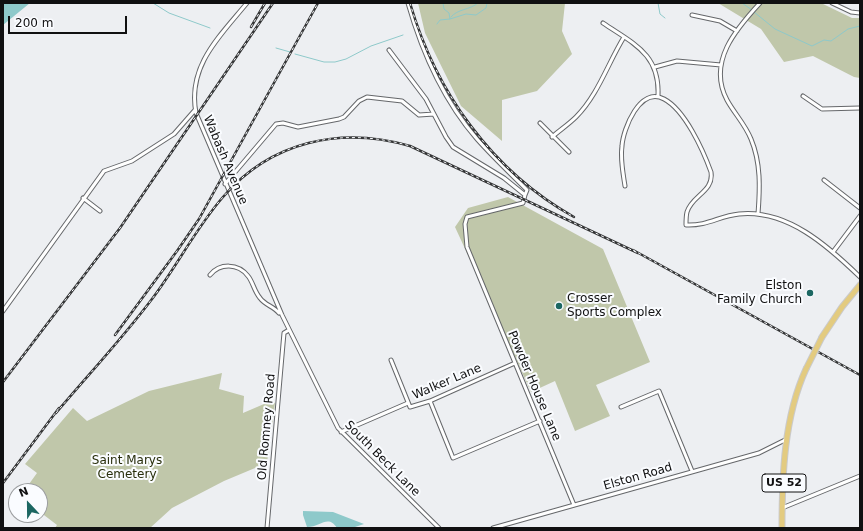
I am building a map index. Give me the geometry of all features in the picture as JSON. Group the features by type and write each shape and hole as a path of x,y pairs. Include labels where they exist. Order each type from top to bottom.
{"main road":[{"name":"US 52","path":"782,528 787,439 796,395 806,369 822,337 842,307 860,285"}],"street":[{"name":"Wabash Avenue","path":"248,3 204,58 195,80 195,110 225,184 289,330"},
{"path":"389,50 422,92 446,137 454,147 504,178 525,195 527,190 502,167 476,138 440,84 420,41 408,3"},
{"path":"758,214 760,181 757,157 746,129 724,94 720,79 721,65 726,48 737,30 760,3"},
{"path":"832,3 851,12 860,13"},
{"path":"692,15 720,21 737,30"},
{"path":"603,24 646,53 655,67 658,77 658,96"},
{"path":"552,137 576,117 603,79 613,55 624,37"},
{"path":"655,67 677,61 721,65"},
{"path":"625,186 621,151 625,132 640,103 650,97 658,96 668,102 684,118 711,172 712,182 695,199 688,210 686,225 703,225 738,214 758,214 786,222 814,238 833,252 860,277"},
{"path":"803,96 822,109 860,108"},
{"path":"225,184 276,124 298,127 339,119 344,117 359,101 367,97 402,102 420,115 434,114"},
{"path":"3,311 106,168 132,160 174,134 195,110"},
{"path":"540,123 552,137 569,152"},
{"path":"824,180 860,208"},
{"name":"Powder House Lane","path":"525,195 523,203 467,217 465,224 467,247 574,505"},
{"path":"83,198 100,211"},
{"path":"833,252 860,216"},
{"path":"210,275 218,268 226,266 241,270 248,276 265,304 274,307 282,316"},
{"name":"South Beck Lane","path":"289,330 340,432 439,528"},
{"name":"Old Romney Road","path":"268,528 282,344 284,333 289,330"},
{"name":"Walker Lane","path":"391,360 410,408 430,401 515,363"},
{"path":"621,407 659,391 692,471"},
{"path":"430,401 453,458 540,421"},
{"path":"340,432 408,403"},
{"name":"Elston Road","path":"493,528 759,453 787,439"},
{"path":"782,508 860,476"}],"green space":[{"path":"418,3 565,3 562,31 572,54 537,91 502,100 502,141 461,106 425,33"},
{"path":"718,3 821,3 852,18 860,18 860,78 854,77 813,56 784,62 761,29"},
{"name":"Crosser Sports Complex","path":"508,197 603,249 650,362 596,385 610,416 575,431 555,381 531,392 455,227 468,208"},
{"name":"Saint Marys Cemetery","path":"222,373 219,389 244,396 243,413 271,401 275,403 267,463 224,481 172,508 150,528 55,528 57,525 48,518 48,483 30,483 37,473 25,464 73,408 87,421 149,391"}],"water":[{"path":"3,3 30,3 3,25"},
{"path":"303,511 333,512 364,524 352,528 337,528 330,522 324,522 307,527"}],"waterway":[{"path":"153,3 169,13 210,28"},
{"path":"437,24 440,20 450,19 449,13 444,9 443,3"},
{"path":"451,17 457,12 478,3"},
{"path":"450,19 466,14 476,15 486,8 487,3"},
{"path":"658,3 660,14 665,18"},
{"path":"742,3 752,10"},
{"path":"754,12 775,29 812,46 824,40 831,41 848,29 860,26"},
{"path":"295,54 324,62 335,62 346,59 371,46 403,35"},
{"path":"276,48 290,52"}],"railway":[{"path":"251,27 265,3"},
{"path":"3,382 120,228 273,3"},
{"path":"115,335 199,219 318,3"},
{"path":"410,3 421,36 435,68 452,98 471,126 493,153 517,177 544,198 574,217"},
{"path":"56,413 141,314 204,221 223,197 242,178 263,163 285,151 309,143 333,139 358,138 384,140 410,146 638,253"},
{"path":"633,250 860,375"},
{"path":"3,483 59,408"}],"place":[{"name":"Elston Family Church","path":"810,293"},
{"name":"Crosser Sports Complex","path":"559,306"}]}
